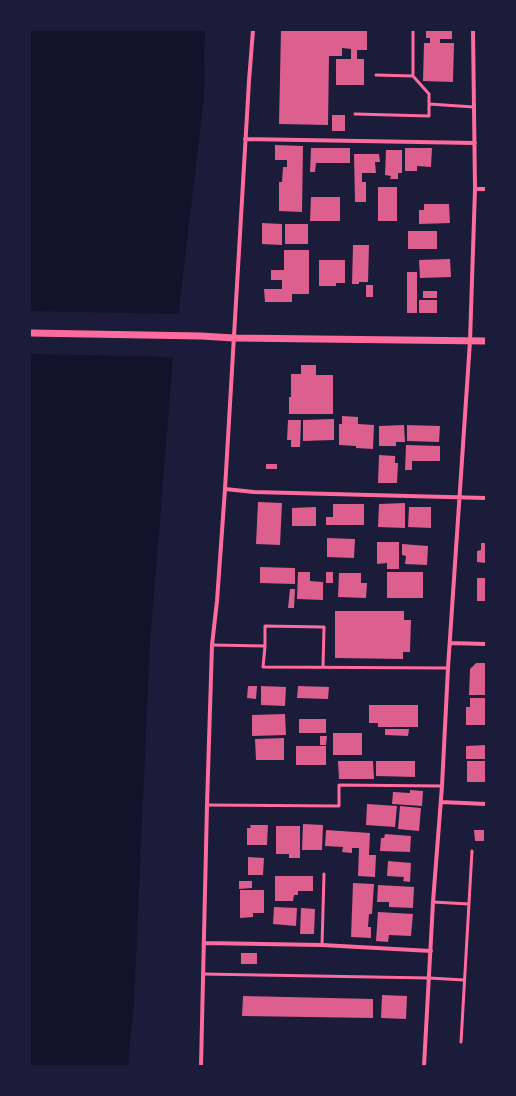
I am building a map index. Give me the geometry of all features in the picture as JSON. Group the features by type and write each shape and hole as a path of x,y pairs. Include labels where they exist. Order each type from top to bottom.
{"street":[{"path":"201,1066 212,645 217,601 225,490 253,30"},
{"path":"424,1066 433,902 441,802 448,668 461,498 470,341 475,189 474,30"},
{"path":"246,139 474,143"},
{"path":"475,189 486,189"},
{"path":"30,333 202,336 234,338 486,341"},
{"path":"225,490 486,498"},
{"path":"450,643 486,644"},
{"path":"441,802 486,804"},
{"path":"204,943 322,945 431,951"}],"lane":[{"path":"355,114 429,116 429,94 413,76 413,30"},
{"path":"376,75 413,76"},
{"path":"429,104 474,107"},
{"path":"323,667 324,627 266,626 263,667 448,668"},
{"path":"212,645 265,646"},
{"path":"207,805 339,806 339,785 442,786"},
{"path":"460,1042 472,851"},
{"path":"322,945 324,874"},
{"path":"433,902 468,904"},
{"path":"203,974 464,980"}],"shaded area":[{"path":"30,30 205,30 204,97 173,360 150,641 134,1002 128,1066 30,1066"}],"pier":[{"path":"30,311 180,314 175,357 30,354"}],"building":[{"path":"281,30 367,30 367,50 357,50 357,59 364,59 364,85 336,85 336,59 351,59 351,49 342,48 342,56 329,56 328,125 279,124"},
{"path":"426,30 452,30 452,39 440,39 440,43 454,43 453,82 423,81 424,43 430,43 430,38 426,38"},
{"path":"332,115 345,115 345,131 332,131"},
{"path":"275,145 303,146 302,212 279,211 279,182 282,182 283,167 287,167 287,160 275,160"},
{"path":"311,148 350,148 350,163 316,163 315,172 310,172"},
{"path":"405,148 432,148 431,167 417,166 417,171 405,171"},
{"path":"386,150 402,150 402,173 398,173 398,179 390,179 391,176 385,175"},
{"path":"354,154 379,154 380,162 375,162 376,173 362,173 362,182 366,182 366,202 355,202"},
{"path":"378,187 397,187 397,221 378,221"},
{"path":"311,197 340,197 340,221 310,221"},
{"path":"424,204 449,204 450,223 419,224 419,210 424,210"},
{"path":"262,223 282,224 282,245 262,244"},
{"path":"285,224 308,224 308,244 285,244"},
{"path":"408,231 437,231 437,249 408,249"},
{"path":"353,245 369,245 368,282 352,284"},
{"path":"284,250 309,250 309,294 292,294 292,302 265,302 264,289 282,289 282,280 271,280 271,270 284,270"},
{"path":"450,259 451,277 420,278 419,260"},
{"path":"319,260 345,260 345,283 336,283 336,286 319,286"},
{"path":"407,272 417,272 417,313 407,313"},
{"path":"366,285 373,285 373,297 366,297"},
{"path":"423,291 437,291 437,298 423,298"},
{"path":"419,300 437,300 437,313 419,313"},
{"path":"301,365 316,365 316,375 333,375 333,414 289,414 291,374 301,374"},
{"path":"342,416 358,417 358,424 374,425 373,449 339,445 339,424 342,424"},
{"path":"334,419 334,440 303,441 303,420"},
{"path":"288,420 301,420 300,447 291,447 291,440 287,440"},
{"path":"404,425 405,442 396,442 396,446 379,446 379,426"},
{"path":"407,425 440,426 439,442 407,441"},
{"path":"406,445 440,446 440,461 412,461 412,470 405,470"},
{"path":"379,455 395,456 395,463 398,463 397,483 378,483"},
{"path":"266,464 277,464 277,469 266,469"},
{"path":"258,502 282,503 280,545 256,544"},
{"path":"405,503 405,528 378,527 379,504"},
{"path":"333,504 364,504 364,525 326,525 326,517 333,517"},
{"path":"316,507 316,526 292,526 292,508"},
{"path":"409,507 431,507 431,528 408,527"},
{"path":"327,538 355,539 354,558 327,557"},
{"path":"377,542 399,542 399,569 387,569 387,563 377,564"},
{"path":"481,543 486,543 486,563 477,562 477,551 481,550"},
{"path":"402,544 428,546 427,565 405,564 406,556 402,555"},
{"path":"260,567 295,568 295,584 260,583"},
{"path":"298,572 310,572 310,581 323,582 323,600 297,599"},
{"path":"326,572 333,572 333,583 326,583"},
{"path":"387,572 423,572 423,598 387,598"},
{"path":"339,573 361,573 361,583 367,583 366,598 338,597"},
{"path":"477,578 486,578 486,601 477,601"},
{"path":"290,589 295,589 294,608 288,608"},
{"path":"335,611 404,611 404,620 411,620 410,652 403,652 403,659 335,658"},
{"path":"476,663 486,663 486,695 469,695 470,669"},
{"path":"248,686 257,686 256,699 247,698"},
{"path":"261,686 286,687 285,706 261,705"},
{"path":"298,686 329,687 328,699 297,698"},
{"path":"470,698 486,698 486,725 466,725 466,707 470,707"},
{"path":"369,705 418,705 418,727 378,727 378,723 369,723"},
{"path":"285,714 286,735 252,736 252,715"},
{"path":"299,719 326,719 326,733 299,733"},
{"path":"385,729 409,729 408,736 385,735"},
{"path":"333,733 362,733 362,755 333,755"},
{"path":"320,736 327,736 326,745 320,745"},
{"path":"284,738 284,760 256,760 255,739"},
{"path":"486,745 486,759 466,759 466,746"},
{"path":"296,746 326,746 326,765 296,765"},
{"path":"338,761 373,761 374,779 339,779"},
{"path":"376,761 415,761 415,777 376,776"},
{"path":"467,761 486,761 486,782 467,782"},
{"path":"410,790 423,791 422,806 392,804 393,792 410,793"},
{"path":"367,804 397,806 395,827 366,825"},
{"path":"400,806 421,808 419,831 398,829"},
{"path":"303,824 323,825 322,850 302,850"},
{"path":"250,825 268,825 267,845 247,845 247,828 251,828"},
{"path":"276,826 300,826 300,858 289,858 289,854 276,854"},
{"path":"326,830 370,833 369,855 376,855 375,877 358,876 359,848 352,848 352,853 342,852 343,847 325,846"},
{"path":"474,830 484,830 484,841 475,841"},
{"path":"385,834 411,836 410,852 380,851 381,838 384,838"},
{"path":"248,857 264,858 263,875 248,875"},
{"path":"388,861 411,863 410,882 403,881 404,877 387,876"},
{"path":"275,876 313,876 313,891 298,891 298,895 294,895 293,901 275,901"},
{"path":"239,881 252,881 252,888 239,889"},
{"path":"353,883 374,884 372,914 369,914 368,927 371,927 371,938 351,937"},
{"path":"378,885 414,887 413,908 389,907 389,902 377,902"},
{"path":"240,890 264,890 264,913 253,913 253,917 240,918"},
{"path":"274,907 297,908 296,926 273,924"},
{"path":"301,908 315,909 314,934 300,934"},
{"path":"378,912 413,914 411,936 389,935 388,942 376,941"},
{"path":"241,953 257,953 257,964 241,964"},
{"path":"382,995 407,996 406,1019 381,1018"},
{"path":"243,996 373,999 373,1018 242,1016"}]}
